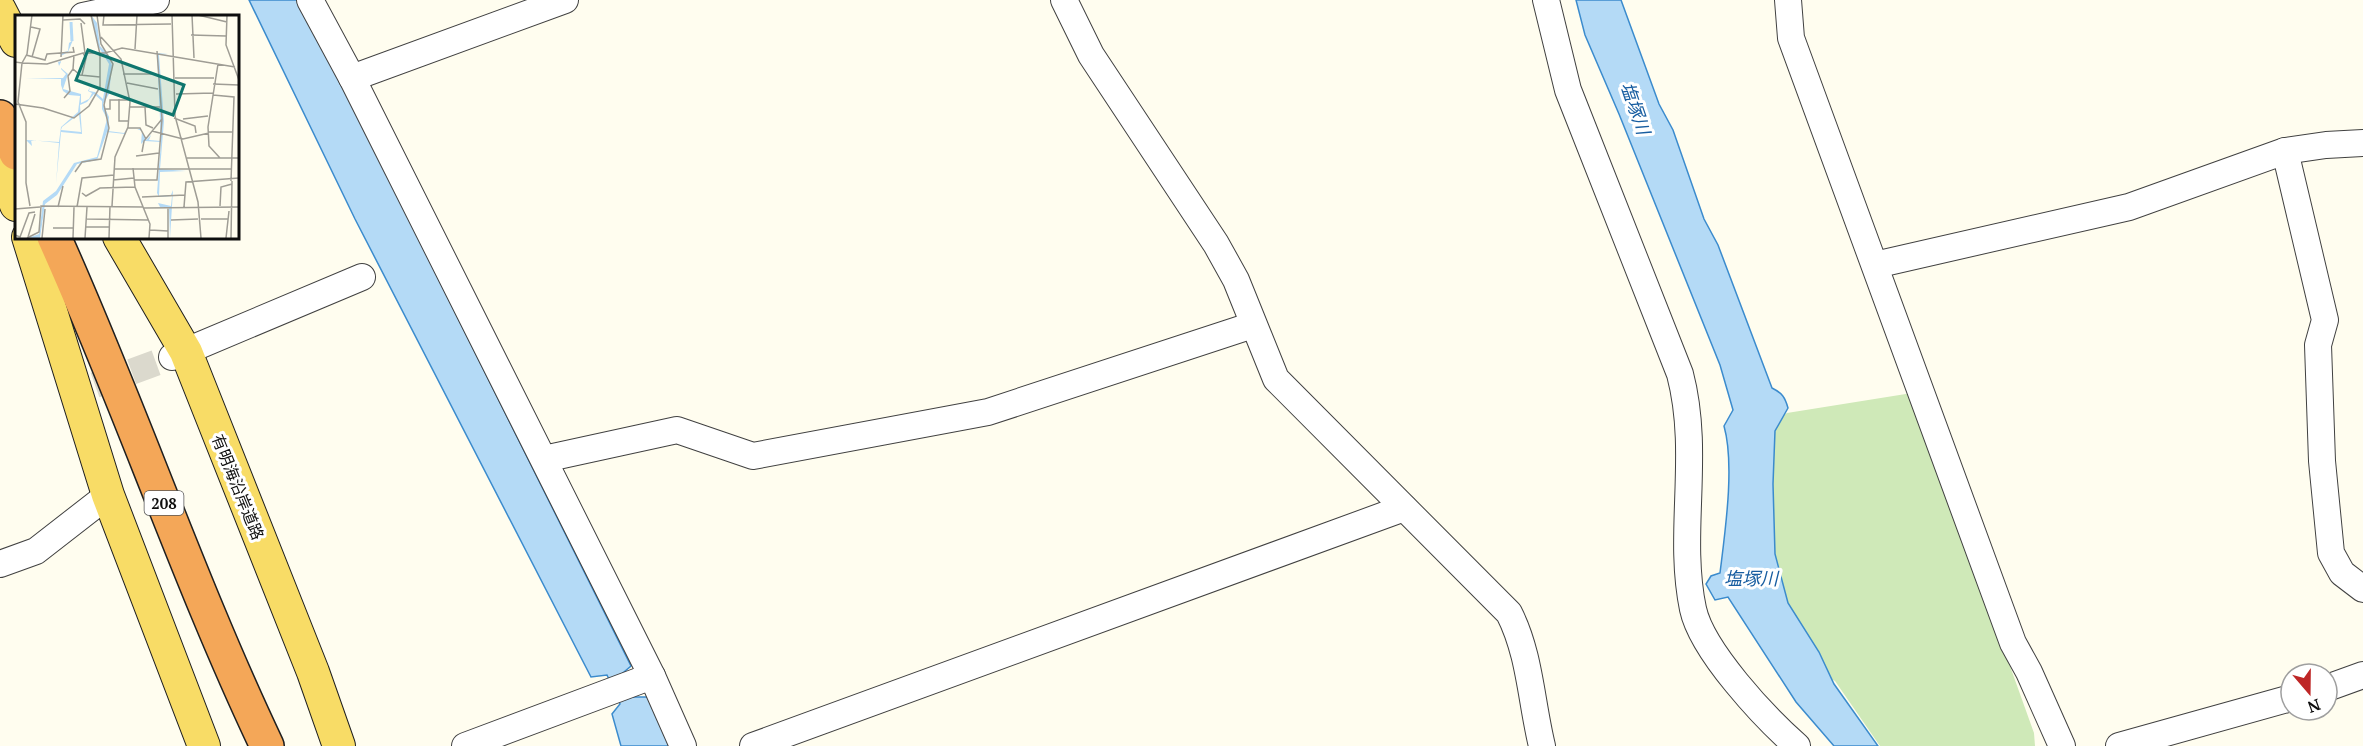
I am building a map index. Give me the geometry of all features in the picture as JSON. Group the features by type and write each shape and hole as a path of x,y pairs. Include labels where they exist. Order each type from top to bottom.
{"highway":[{"path":"0,117 15,151"},
{"name":"208","path":"59,247 198,590 267,746"}],"main road":[{"path":"0,165 15,203"},
{"path":"28,238 85,388 108,495 204,746"},
{"name":"有明海沿岸道路","path":"120,238 179,355 313,672 339,746"}],"street":[{"path":"88,15 156,0"},
{"path":"310,0 352,78 544,459 652,676 683,746"},
{"path":"352,78 565,0"},
{"path":"1064,0 1091,55 1216,244 1236,280 1252,325 1276,379 1509,613 1525,652 1532,706 1542,746"},
{"path":"1546,0 1568,90 1680,374 1688,404 1690,438 1689,579 1694,612 1704,637 1720,661 1780,730 1797,746"},
{"path":"1788,0 1791,38 2013,643 2029,672 2062,746"},
{"path":"1875,265 2129,207 2284,152 2363,143"},
{"path":"2284,152 2325,320 2318,345 2322,461 2331,553 2342,573 2363,589"},
{"path":"179,355 362,277"},
{"path":"544,459 677,430 753,456 988,412 1252,325"},
{"path":"0,564 36,551 108,495"},
{"path":"753,746 1404,507"},
{"path":"2339,684 2363,675"},
{"path":"465,746 652,676"},
{"path":"2119,746 2279,701"}],"green space":[{"path":"1912,393 2034,733 2035,746 1880,746 1835,681 1831,679 1833,684 1810,661 1759,549 1769,438 1780,418 1787,413"}],"water":[{"path":"249,0 300,0 631,666 617,678 626,697 654,697 671,746 621,746 612,714 620,704 607,675 591,677 355,219"},
{"name":"塩塚川","path":"1576,0 1621,0 1659,104 1673,130 1704,219 1718,245 1772,388 1786,401 1788,408 1775,431 1773,484 1775,554 1788,603 1819,652 1834,684 1878,746 1834,746 1796,702 1728,597 1715,600 1706,584 1711,576 1720,573 1729,479 1724,426 1733,410 1720,365 1585,35"}],"tunnel":[{"path":"95,385 172,357"}]}
